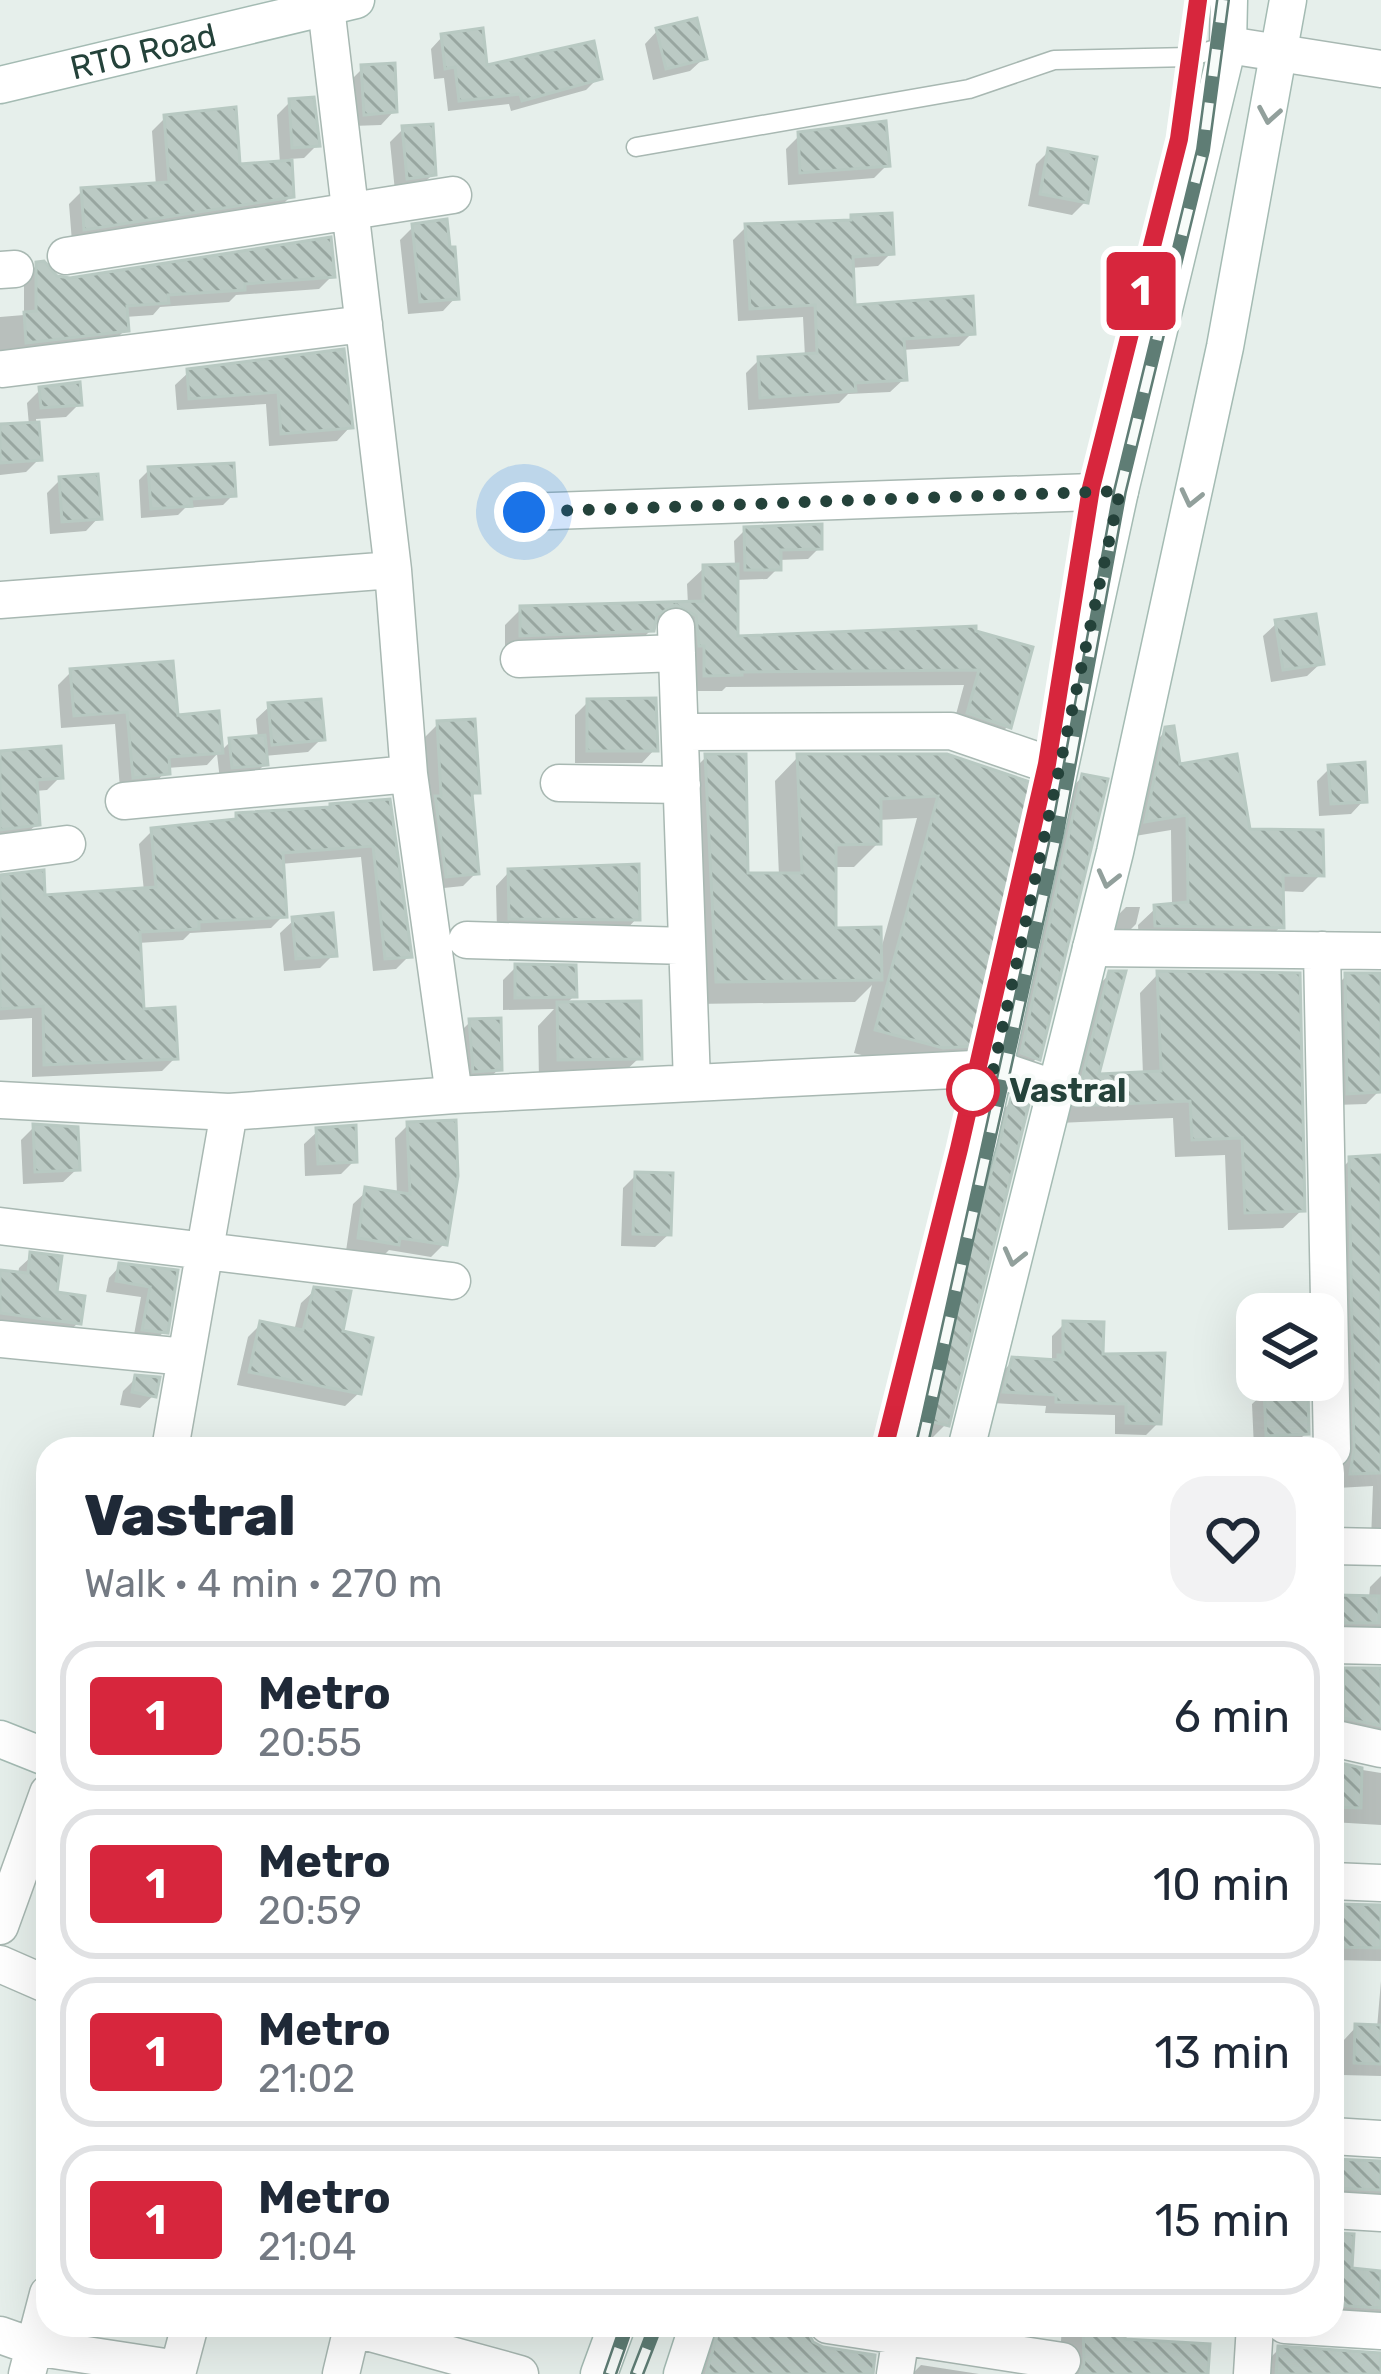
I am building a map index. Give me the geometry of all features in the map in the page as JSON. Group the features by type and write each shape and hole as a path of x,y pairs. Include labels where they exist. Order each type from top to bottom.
{"street":[{"path":"897,1437 979,1139 1120,491 1228,45 1229,0"},
{"path":"969,1437 1091,948 1225,347 1288,0"},
{"path":"341,4 350,210 393,570 409,774 454,1095"},
{"name":"RTO Road","path":"0,85 341,4"},
{"path":"1228,45 1381,69"},
{"path":"66,256 454,195"},
{"path":"3,369 364,324"},
{"path":"524,512 1120,491"},
{"path":"0,600 393,570"},
{"path":"519,659 677,640 692,1082"},
{"path":"681,732 952,731 1047,764"},
{"path":"124,800 409,774"},
{"path":"559,783 682,785"},
{"path":"0,853 67,844"},
{"path":"466,940 687,946"},
{"path":"1091,948 1381,951"},
{"path":"1322,950 1332,1437"},
{"path":"0,1100 229,1112 454,1095 994,1068 1056,1089"},
{"path":"172,1437 229,1112"},
{"path":"0,1226 452,1281"},
{"path":"0,1339 186,1357"},
{"path":"1344,1546 1381,1547"},
{"path":"1344,1645 1381,1646"},
{"path":"0,1739 36,1753"},
{"path":"1344,1741 1381,1749"},
{"path":"0,1926 36,1826"},
{"path":"1344,1881 1381,1883"},
{"path":"0,1964 36,1980"},
{"path":"1344,2137 1381,2139"},
{"path":"1344,2211 1381,2213"},
{"path":"36,2319 20,2352 178,2371 187,2337"},
{"path":"1344,2329 1381,2331"},
{"path":"341,2374 350,2337"},
{"path":"380,2337 475,2367 520,2374"},
{"path":"599,2374 613,2337"},
{"path":"682,2374 694,2337"},
{"path":"895,2374 902,2337"},
{"path":"908,2337 1062,2361"},
{"path":"1252,2374 1254,2337"}],"lane":[{"path":"636,147 969,89 1054,60 1190,57 1228,45"}],"building":[{"path":"697,18 707,59 666,69 656,28"},
{"path":"483,28 487,65 594,41 602,79 522,101 520,94 459,101 455,67 445,69 441,34"},
{"path":"395,63 397,112 364,115 361,65"},
{"path":"314,97 320,146 292,148 289,99"},
{"path":"236,107 240,164 292,160 294,197 84,230 81,188 169,182 164,115"},
{"path":"886,121 890,166 800,173 798,132"},
{"path":"433,124 436,175 407,179 402,126"},
{"path":"1048,148 1097,157 1088,203 1040,194"},
{"path":"892,213 894,254 853,257 855,305 973,296 975,334 904,339 907,380 855,383 856,391 760,398 758,357 817,353 815,305 750,309 745,224 851,220 851,215"},
{"path":"447,219 450,247 455,247 459,299 420,302 412,224"},
{"path":"331,237 335,277 168,295 169,303 127,306 129,331 26,343 24,312 36,311 36,262 44,261 57,276 70,278"},
{"path":"344,349 353,428 281,434 278,392 189,399 187,369"},
{"path":"80,382 82,405 41,408 39,387"},
{"path":"39,422 42,460 0,463 0,424"},
{"path":"234,463 236,496 191,499 192,506 151,509 148,467"},
{"path":"98,474 102,519 62,522 59,477"},
{"path":"822,524 822,549 781,550 781,570 745,570 744,527"},
{"path":"738,564 738,636 976,626 976,631 1033,647 1011,728 967,713 979,670 704,676 704,646 699,646 696,616 676,605 657,615 654,631 520,636 520,606 703,601 703,565"},
{"path":"1316,614 1324,664 1283,670 1275,620"},
{"path":"173,661 178,715 219,711 223,753 169,757 170,774 133,778 127,712 74,716 70,669"},
{"path":"656,698 658,751 587,751 587,699"},
{"path":"321,699 325,740 272,745 268,703"},
{"path":"475,719 480,793 472,793 479,874 446,877 435,796 441,796 437,721"},
{"path":"1174,726 1180,764 1237,754 1250,829 1323,830 1324,876 1283,875 1284,928 1155,926 1154,905 1188,902 1187,815 1145,822 1165,727"},
{"path":"265,735 268,765 232,768 229,738"},
{"path":"61,746 63,778 37,780 40,825 0,830 0,751"},
{"path":"705,754 746,754 748,873 802,873 797,754 947,754 1033,783 976,1046 943,1048 875,1030 938,796 881,799 881,844 836,845 836,928 881,927 882,980 716,982"},
{"path":"1365,762 1367,802 1331,804 1328,765"},
{"path":"1082,774 1108,779 1040,1060 1021,1053"},
{"path":"390,799 412,957 385,959 373,846 283,853 287,917 199,922 199,929 140,932 144,1009 175,1007 178,1059 44,1065 43,1006 0,1009 0,875 44,870 45,895 156,887 151,828 236,819 236,813"},
{"path":"639,864 640,920 509,919 508,869"},
{"path":"333,913 337,956 296,959 292,917"},
{"path":"515,964 576,965 577,997 515,998"},
{"path":"1109,971 1126,971 1099,1074 1161,1071 1157,971 1300,973 1305,1211 1245,1213 1242,1138 1192,1140 1190,1101 1075,1106"},
{"path":"1345,973 1381,973 1381,1092 1347,1094"},
{"path":"641,1001 642,1059 558,1060 557,1002"},
{"path":"501,1018 502,1070 473,1072 469,1019"},
{"path":"1011,1098 1029,1104 949,1426 925,1420"},
{"path":"456,1120 458,1176 447,1245 400,1238 399,1245 358,1238 365,1187 410,1194 407,1122"},
{"path":"33,1124 78,1127 80,1170 35,1172"},
{"path":"356,1125 357,1162 318,1164 316,1128"},
{"path":"1381,1155 1381,1473 1350,1474 1354,1449 1349,1157"},
{"path":"635,1172 673,1173 671,1235 633,1234"},
{"path":"30,1252 62,1256 57,1292 85,1296 81,1324 0,1313 0,1270 28,1273"},
{"path":"119,1263 178,1270 168,1333 142,1330 150,1287 116,1281"},
{"path":"314,1287 351,1291 343,1331 373,1338 361,1394 249,1372 260,1321 303,1330"},
{"path":"1063,1321 1104,1322 1103,1354 1165,1353 1161,1424 1126,1423 1126,1404 1056,1402 1056,1395 1003,1392 1012,1357 1058,1360 1063,1355"},
{"path":"135,1375 160,1377 156,1397 132,1392"},
{"path":"1265,1401 1308,1401 1309,1434 1266,1436"},
{"path":"1344,1595 1379,1596 1379,1623 1344,1623"},
{"path":"1344,1668 1381,1668 1381,1726 1344,1718"},
{"path":"1344,1764 1362,1768 1361,1808 1344,1807"},
{"path":"1344,1904 1381,1905 1381,1948 1344,1947"},
{"path":"1355,2024 1381,2025 1381,2064 1354,2063"},
{"path":"1344,2159 1381,2161 1381,2190 1344,2188"},
{"path":"1344,2234 1354,2234 1352,2268 1381,2271 1381,2308 1344,2306"},
{"path":"717,2337 810,2337 823,2347 875,2355 873,2374 706,2374"},
{"path":"1083,2337 1210,2344 1208,2374 1080,2374"},
{"path":"1278,2346 1381,2353 1381,2374 1276,2374"}],"railway":[{"path":"886,1437 959,1149 1047,764 1091,487 1179,139 1198,0"},
{"path":"924,1437 1057,833 1120,491 1203,150 1223,0"},
{"path":"610,2374 623,2337"},
{"path":"637,2374 651,2337"}],"metro line":[{"name":"1","path":"887,1437 1047,764 1091,488 1179,139 1198,0"}],"place":[{"name":"Vastral","path":"973,1090"}],"route":[{"path":"524,512 1120,491 986,1103 973,1090"}]}
